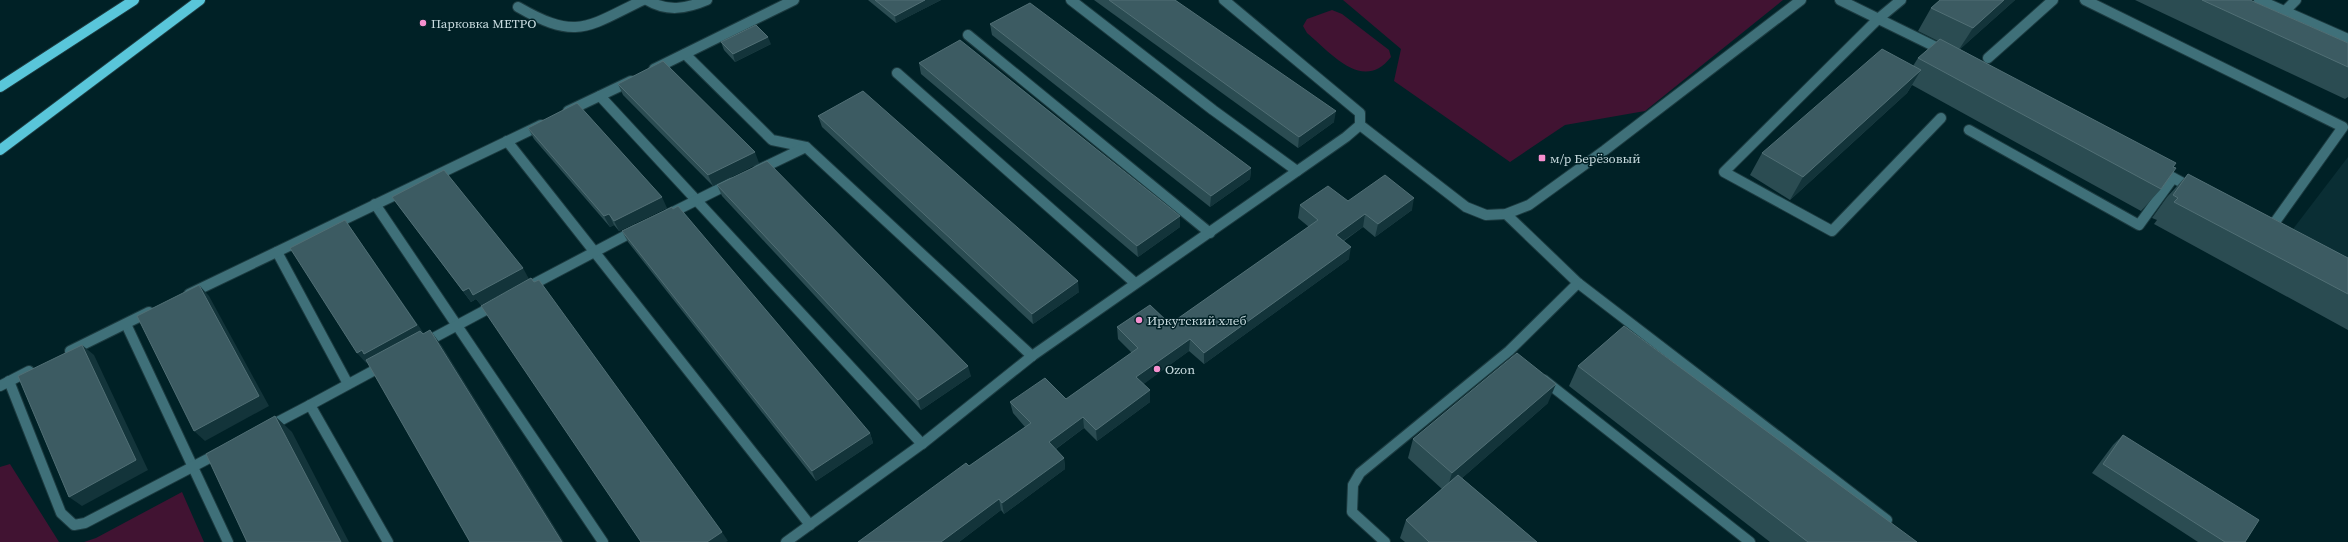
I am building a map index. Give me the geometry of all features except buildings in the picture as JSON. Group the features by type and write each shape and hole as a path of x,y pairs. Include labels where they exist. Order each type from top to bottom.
{"main road":[{"path":"0,87 134,0"},
{"path":"0,150 200,0"}],"street":[{"path":"518,7 548,23 573,28 589,24 643,0"},
{"path":"647,0 661,6 679,9 690,7 707,0"},
{"path":"176,300 600,96 794,0"},
{"path":"1071,0 1213,110 1297,172"},
{"path":"1224,0 1360,113 1360,125"},
{"path":"1360,125 1466,207 1486,215 1506,214 1529,204 1605,150 1801,0"},
{"path":"1840,0 1954,56"},
{"path":"1901,0 1878,19 1724,172 1832,231 1941,118"},
{"path":"1988,58 2053,0"},
{"path":"2084,0 2346,125 2314,171 2270,229 2256,222"},
{"path":"2259,0 2348,39"},
{"path":"2285,11 2296,0"},
{"path":"968,35 1210,233"},
{"path":"685,54 772,140 806,147 1032,356"},
{"path":"898,73 1135,283"},
{"path":"600,96 922,444"},
{"path":"786,542 922,444 1032,356 1135,283 1297,172 1360,125"},
{"path":"1969,130 2139,225 2173,178"},
{"path":"507,141 810,526"},
{"path":"518,292 594,251 806,147"},
{"path":"2152,166 2201,192"},
{"path":"375,204 603,542"},
{"path":"1506,214 1578,283 1898,528"},
{"path":"276,252 348,384"},
{"path":"1385,542 1352,512 1353,485 1360,473 1509,351 1578,283"},
{"path":"415,348 504,300"},
{"path":"64,354 162,307"},
{"path":"126,324 228,542"},
{"path":"1509,351 1521,361"},
{"path":"255,434 395,359"},
{"path":"36,368 4,384 61,513 74,525 85,523 227,449"},
{"path":"1532,370 1750,542"},
{"path":"310,404 388,542"}],"shaded area":[{"path":"1343,0 1783,0 1645,111 1565,125 1510,162 1394,81 1401,49"},
{"path":"1332,10 1342,14 1389,50 1391,57 1380,67 1369,71 1358,70 1337,59 1307,33 1303,26 1307,19"},
{"path":"2348,157 2348,263 2290,233"},
{"path":"10,464 59,542 0,542 0,467"},
{"path":"182,492 204,542 84,542 96,538"}],"place":[{"name":"Парковка МЕТРО","path":"423,23"},
{"name":"м/р Берёзовый","path":"1542,158"},
{"name":"Иркутский хлеб","path":"1139,320"},
{"name":"Ozon","path":"1157,369"}]}
